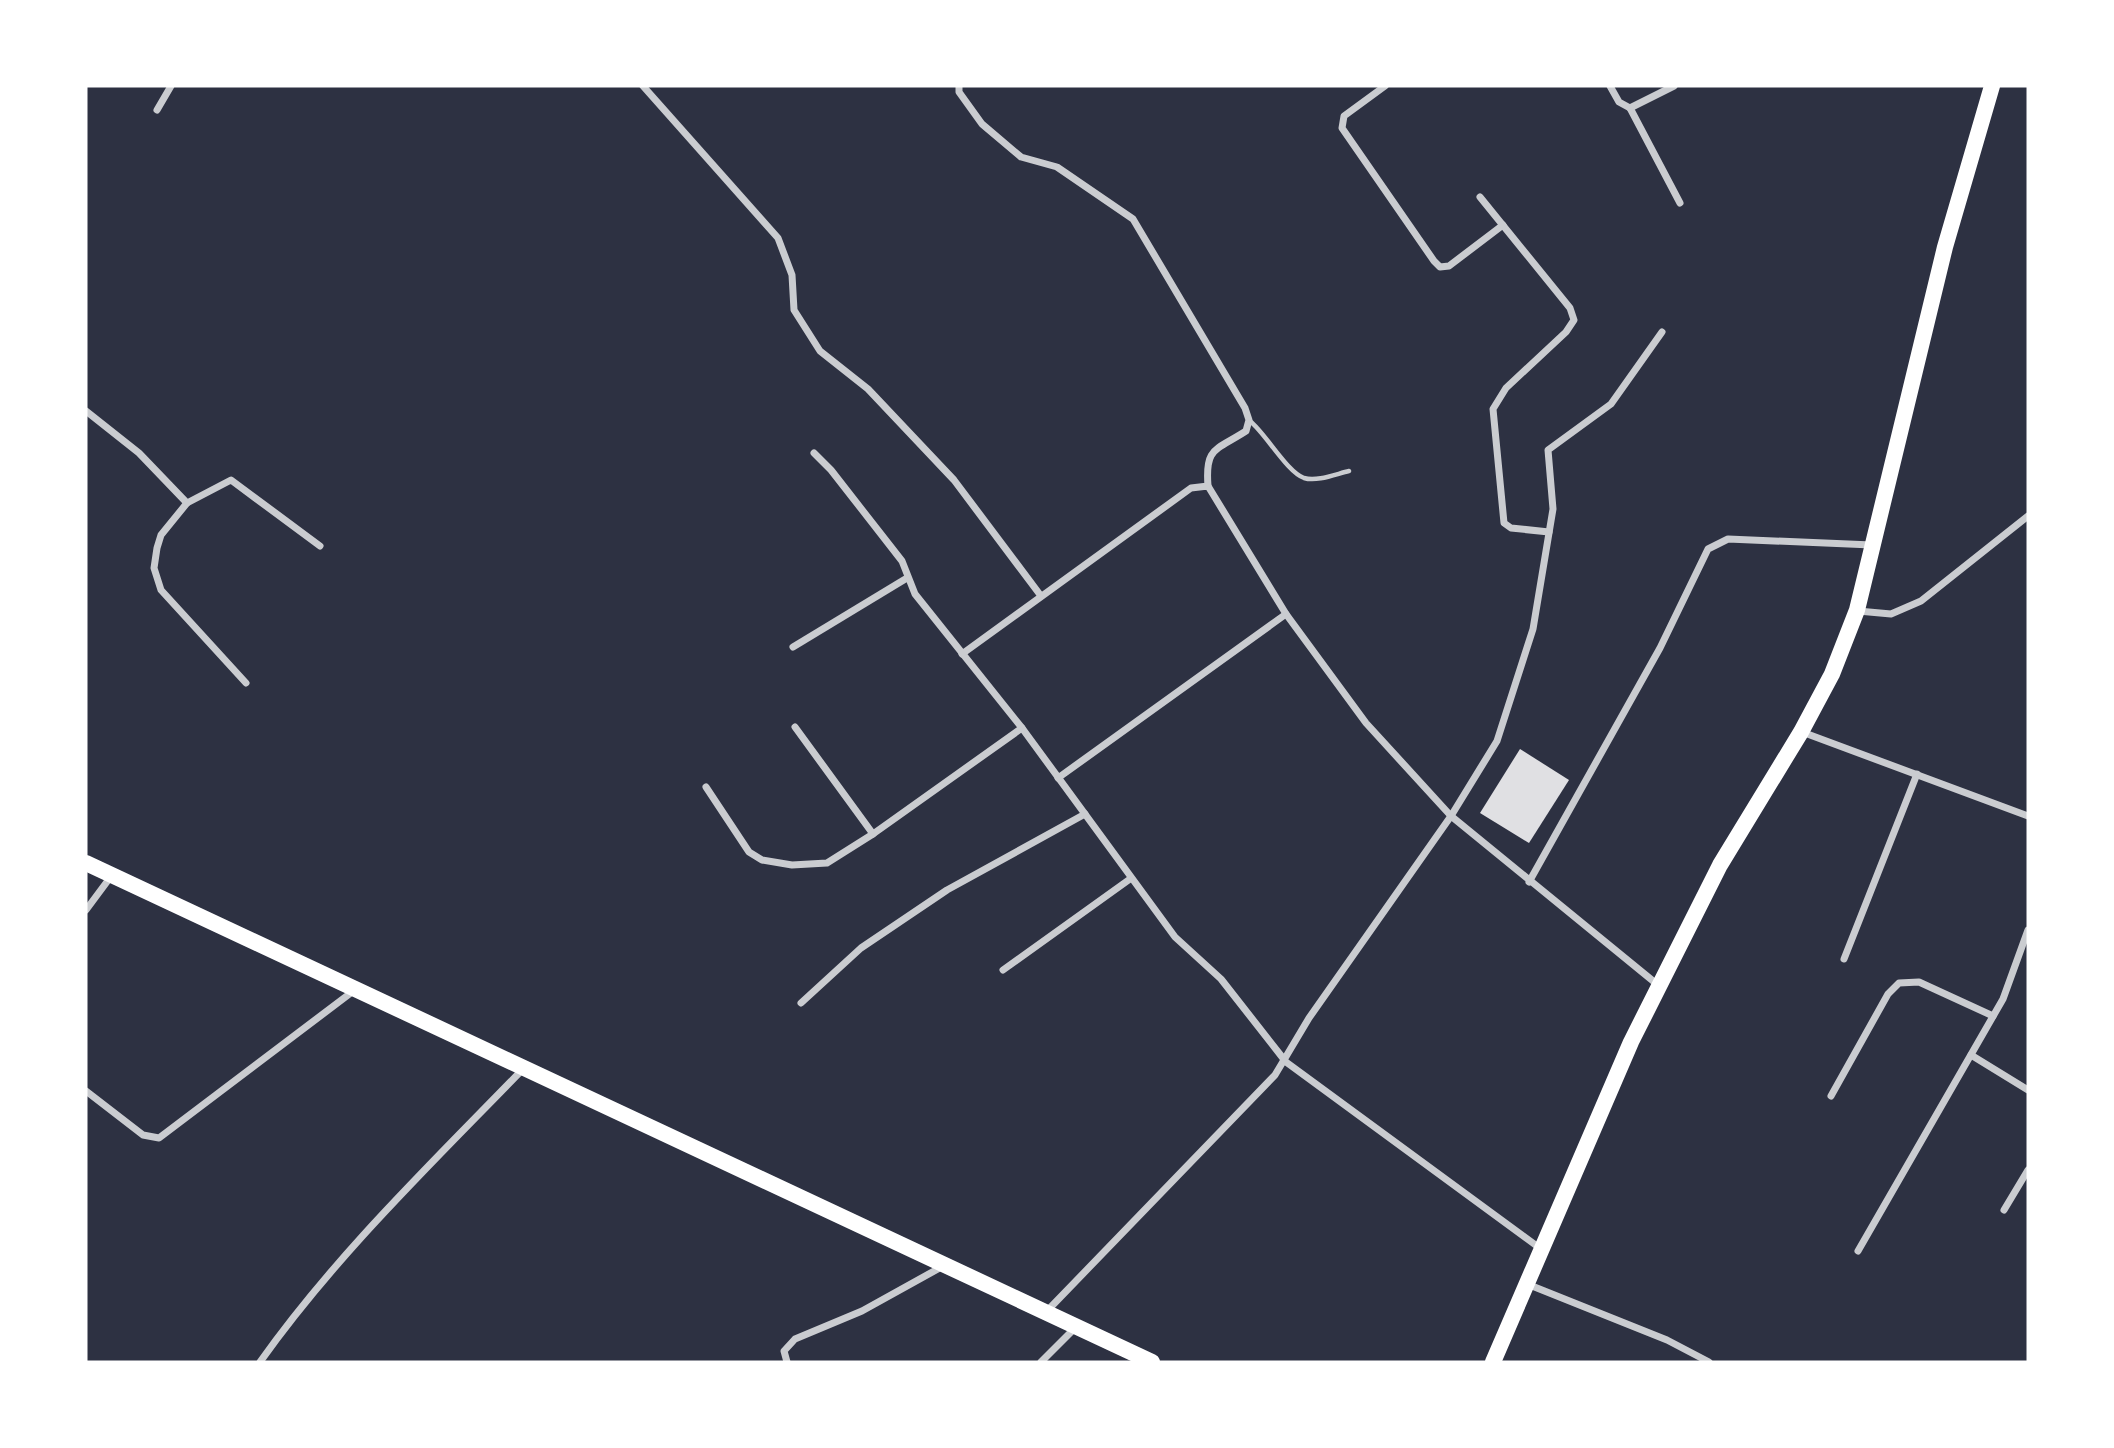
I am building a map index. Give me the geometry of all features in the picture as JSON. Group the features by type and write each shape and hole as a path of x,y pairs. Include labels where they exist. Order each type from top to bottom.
{"highway":[{"path":"1493,1362 1631,1042 1720,865 1801,732 1832,674 1857,610 1945,247 1992,86"},
{"path":"86,863 1152,1362"}],"street":[{"path":"157,110 171,86"},
{"path":"643,86 778,238 792,275 794,310 820,351 868,389 954,480 1041,596"},
{"path":"959,86 959,92 982,124 1021,157 1065,172 1133,219 1245,408 1249,420 1246,432 1210,454 1206,460 1208,486 1286,614 1366,723 1451,816 1659,986"},
{"path":"1385,86 1344,117 1342,128 1434,261 1440,267 1448,266 1503,225"},
{"path":"1609,86 1619,102 1630,108 1681,203"},
{"path":"1630,108 1674,86"},
{"path":"1480,197 1570,308 1574,320 1566,332 1506,388 1493,409 1504,523 1511,528 1549,532"},
{"path":"1047,1312 1286,1062 1309,1018 1451,816 1497,741 1533,629 1553,509 1548,450 1611,404 1662,332"},
{"path":"86,411 139,453 187,503"},
{"path":"814,453 831,470 902,561 915,594 1022,728 1130,879 1183,946 1221,979 1286,1062 1542,1249"},
{"path":"246,683 161,590 154,568 161,535 187,503 230,480 320,546"},
{"path":"962,653 1191,488 1208,486"},
{"path":"1857,610 1891,614 1920,601 2028,516"},
{"path":"1529,882 1660,648 1708,548 1728,540 1872,545"},
{"path":"793,647 907,578"},
{"path":"1058,778 1286,614"},
{"path":"795,727 873,834"},
{"path":"706,787 749,852 762,860 792,865 827,863 873,834 1022,728"},
{"path":"1801,732 2028,816"},
{"path":"1844,959 1917,774"},
{"path":"801,1003 861,948 947,890 1085,814"},
{"path":"86,910 112,876"},
{"path":"1003,970 1130,879"},
{"path":"1858,1251 1993,1016 2028,930"},
{"path":"1831,1096 1888,994 1899,983 1920,982 1993,1016"},
{"path":"86,1091 143,1135 159,1138 357,989"},
{"path":"1971,1055 2028,1090"},
{"path":"260,1362 296,1314 368,1230 524,1068"},
{"path":"2004,1210 2028,1170"},
{"path":"787,1362 784,1351 795,1339 862,1311 945,1265"},
{"path":"1527,1284 1667,1340 1709,1362"},
{"path":"1041,1362 1076,1326"}],"lane":[{"path":"1249,420 1265,433 1293,471 1304,478 1315,479 1349,471"}],"building":[{"path":"1520,749 1569,780 1529,843 1480,813"}]}
